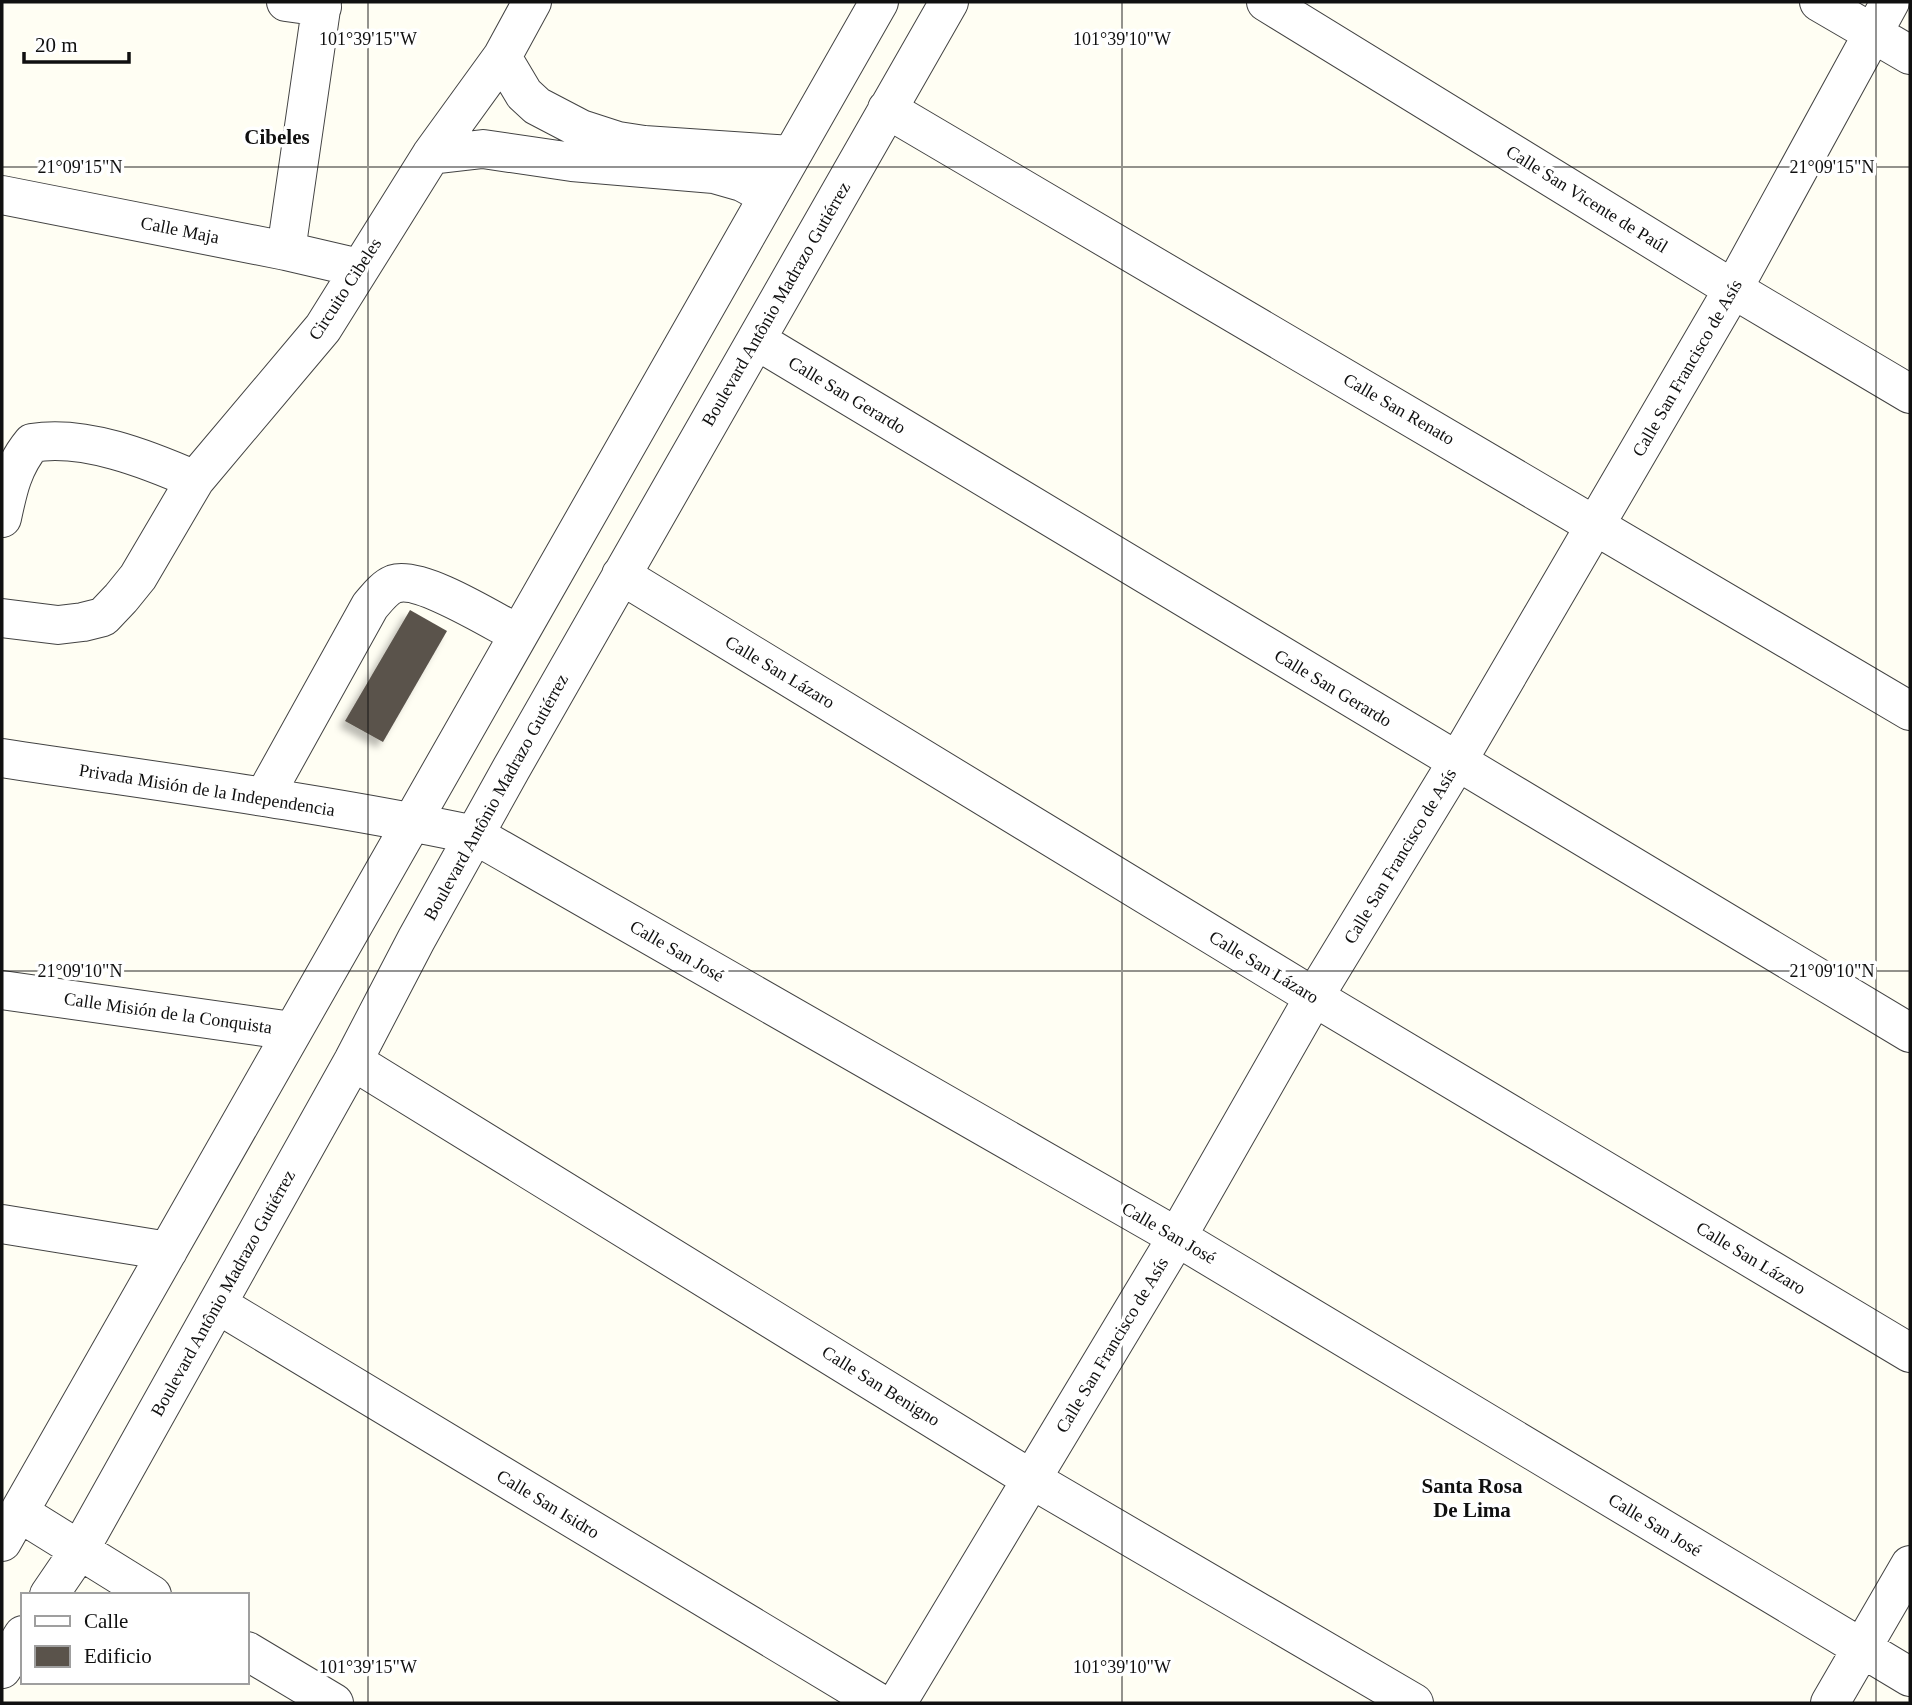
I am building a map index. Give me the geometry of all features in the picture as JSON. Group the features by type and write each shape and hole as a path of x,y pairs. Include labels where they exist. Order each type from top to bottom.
{"street":[{"name":"Circuito Cibeles","path":"2,618 58,625 103,617 138,577 195,480 323,328 431,155 502,57 532,2"},
{"path":"149,1593 79,1551 11,1527 879,2"},
{"name":"Boulevard Antônio Madrazo Gutiérrez","path":"51,1593 79,1551 621,575 948,2"},
{"name":"Calle San Vicente de Paúl","path":"1266,2 1733,289 1910,394"},
{"path":"1819,2 1881,17 1910,55"},
{"path":"286,251 310,4"},
{"name":"Calle San Francisco de Asís","path":"897,1703 1177,1237 1314,998 1457,762 1596,524 1733,289 1881,17"},
{"path":"502,57 524,94 537,106 581,129 618,141 644,145 791,155"},
{"name":"Calle San Renato","path":"887,109 1910,710"},
{"path":"431,155 483,149 572,162 714,174 742,182 768,196"},
{"name":"Calle Maja","path":"2,195 359,268"},
{"name":"Calle San Gerardo","path":"756,340 1910,1033"},
{"path":"2,518 9,481 20,457 32,443 52,439 71,441 148,460 195,480"},
{"name":"Calle San Lázaro","path":"621,575 1314,998 1910,1353"},
{"path":"264,797 370,606 381,592 396,584 416,584 518,634"},
{"name":"Privada Misión de la Independencia","path":"2,758 412,822"},
{"name":"Calle San José","path":"412,822 475,835 1177,1237 1910,1677"},
{"name":"Calle Misión de la Conquista","path":"2,990 292,1031"},
{"name":"Calle San Benigno","path":"353,1061 1031,1479 1414,1703"},
{"path":"2,1224 168,1251"},
{"name":"Calle San Isidro","path":"217,1304 879,1703"},
{"path":"1830,1703 1910,1565"},
{"path":"2,1670 21,1638"},
{"path":"248,1652 334,1703"}],"building":[{"path":"410,610 447,631 383,742 345,721"}],"district":[{"name":"Cibeles","path":"277,137"},
{"name":"Santa Rosa De Lima","path":"1472,1498"}]}
